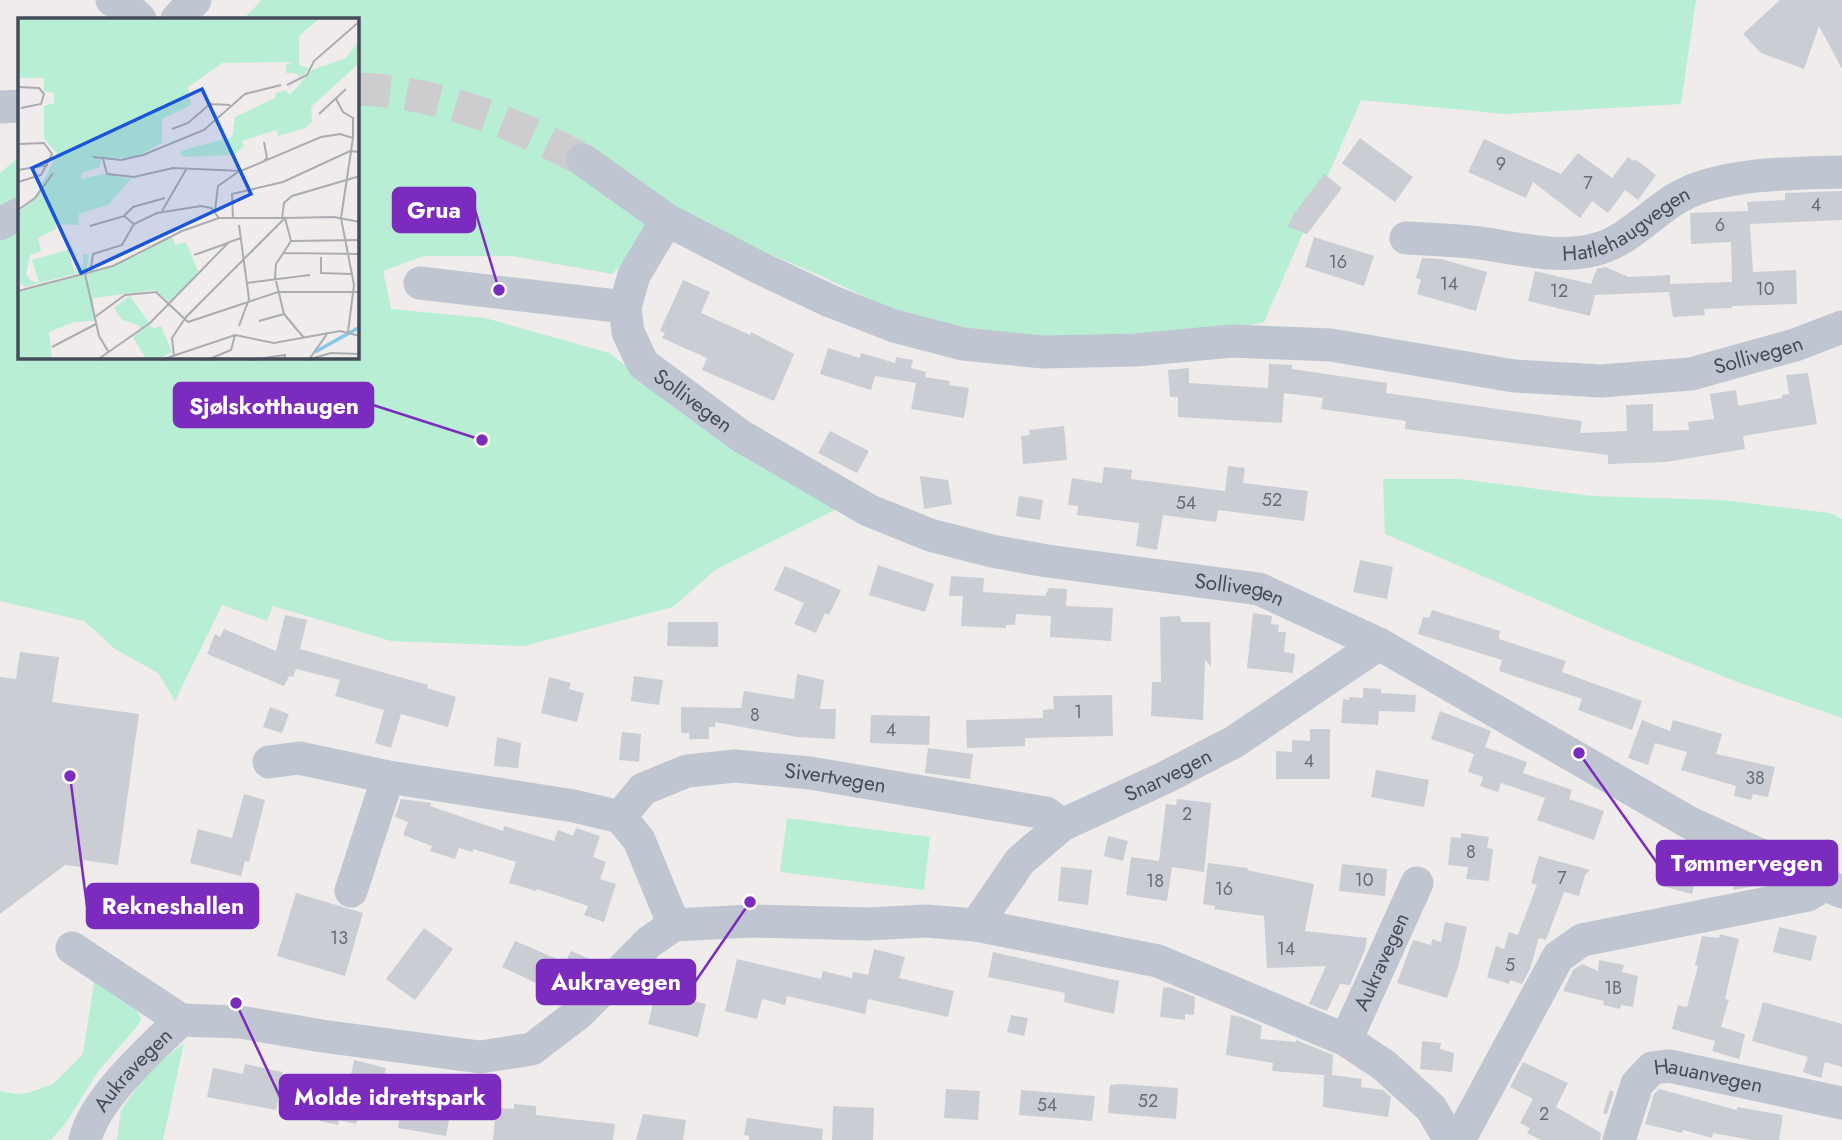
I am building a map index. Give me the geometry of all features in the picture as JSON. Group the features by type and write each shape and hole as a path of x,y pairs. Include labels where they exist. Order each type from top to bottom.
{"street":[{"path":"112,0 139,18"},
{"path":"178,18 195,0"},
{"path":"0,107 18,106"},
{"path":"583,160 667,220"},
{"name":"Hatlehaugvegen","path":"1406,238 1578,254 1597,250 1619,239 1676,198 1702,186 1730,180 1842,172"},
{"path":"0,224 18,215"},
{"name":"Sollivegen","path":"1833,889 1690,823 1379,644 1259,589 1047,561 992,551 930,535 868,510 741,436 643,364 628,332 625,307 634,275 667,220 830,301 894,326 963,344 1043,352 1136,350 1232,341 1331,345 1514,376 1601,381 1691,374 1795,345 1842,327"},
{"path":"420,283 625,307"},
{"name":"Snarvegen","path":"976,925 1020,861 1062,825 1234,742 1379,644"},
{"path":"269,762 299,758 388,777 574,806 620,817 639,841 674,925 750,921 925,921 976,925 1158,961 1346,1040 1385,1066 1431,1108 1450,1140"},
{"name":"Sivertvegen","path":"620,817 643,789 687,771 735,766 810,773 1020,808 1046,813 1062,825"},
{"path":"351,891 388,777"},
{"name":"Aukravegen","path":"1346,1040 1417,883"},
{"path":"1460,1140 1558,957 1582,940 1833,889"},
{"name":"Aukravegen","path":"85,1140 100,1107 135,1065 181,1020 240,1022 480,1057 532,1049 579,1013 649,942 674,925"},
{"path":"72,948 181,1020"},
{"name":"Hauanvegen","path":"1619,1140 1637,1084 1652,1068 1669,1066 1842,1103"}],"green space":[{"path":"262,0 1696,0 1681,104 1505,114 1361,100 1264,322 1139,349 950,337 821,276 721,233 643,243 612,274 512,256 424,256 383,271 391,309 485,318 609,353 732,446 837,509 715,570 673,607 524,646 391,641 273,606 267,621 222,605 175,701 158,673 115,649 84,621 0,601 0,173 18,158 18,359 359,359 359,18 244,18"},
{"path":"1383,479 1460,479 1592,496 1721,500 1830,513 1842,519 1842,718 1735,681 1619,635 1385,534"},
{"path":"787,818 930,837 924,890 780,872"},
{"path":"94,982 138,1012 141,1019 139,1024 99,1070 67,1121 51,1140 0,1140 0,1091 28,1093 53,1084 83,1054"},
{"path":"184,1043 163,1140 117,1140 121,1110 148,1072"}],"building":[{"path":"1780,0 1842,0 1842,69 1819,26 1804,69 1761,53 1743,34"},
{"path":"1360,138 1413,177 1395,202 1342,163"},
{"path":"1484,139 1561,174 1578,153 1612,178 1628,157 1634,161 1635,159 1656,175 1638,200 1625,190 1608,213 1592,201 1580,218 1533,182 1526,198 1468,172"},
{"path":"1324,174 1342,188 1307,234 1288,227 1293,215"},
{"path":"1842,191 1842,220 1750,224 1753,272 1796,270 1797,304 1732,306 1704,309 1705,315 1673,317 1669,292 1595,295 1590,316 1528,301 1535,271 1591,284 1597,269 1605,267 1629,277 1670,275 1670,284 1732,282 1731,242 1691,244 1690,213 1748,211 1747,202 1785,200 1785,193"},
{"path":"1314,237 1374,256 1364,286 1305,267"},
{"path":"1422,258 1441,259 1487,272 1476,311 1417,294 1421,280 1416,278"},
{"path":"683,280 710,292 701,313 750,335 751,332 794,354 774,401 702,370 707,358 662,338 665,333 660,331"},
{"path":"828,348 860,358 861,353 895,363 896,357 913,360 911,368 926,372 925,377 950,381 949,385 969,388 964,418 911,409 916,383 875,376 871,390 820,374"},
{"path":"1269,364 1292,365 1292,369 1387,383 1386,393 1582,421 1580,433 1627,431 1626,405 1653,404 1653,431 1689,430 1688,422 1714,419 1710,394 1736,390 1738,406 1782,398 1782,395 1789,394 1786,375 1808,373 1817,424 1743,436 1745,449 1666,462 1608,464 1608,455 1405,429 1406,421 1321,409 1323,398 1284,393 1282,423 1178,417 1178,397 1170,397 1168,370 1189,368 1189,383 1268,388"},
{"path":"1064,426 1067,460 1023,464 1021,436 1030,435 1029,430"},
{"path":"830,431 869,451 857,473 818,453"},
{"path":"1228,466 1245,468 1243,483 1308,491 1304,521 1218,510 1216,522 1163,515 1157,550 1136,546 1139,523 1077,515 1078,506 1068,505 1072,478 1102,483 1104,467 1132,470 1131,479 1225,491"},
{"path":"920,476 948,480 952,504 924,509"},
{"path":"1019,496 1043,500 1040,520 1016,516"},
{"path":"1360,560 1393,567 1387,599 1353,592"},
{"path":"878,565 934,584 925,612 869,595"},
{"path":"785,566 841,590 829,615 825,613 816,633 794,624 804,603 774,590"},
{"path":"951,576 984,578 983,592 1045,596 1049,588 1067,589 1066,606 1113,608 1111,641 1050,637 1051,616 1016,614 1015,625 1006,625 1006,628 961,626 963,596 949,596"},
{"path":"1432,610 1500,631 1499,639 1566,661 1562,672 1642,701 1632,730 1578,710 1582,699 1499,671 1502,660 1418,634 1423,617 1429,618"},
{"path":"1253,613 1272,616 1271,624 1279,625 1278,632 1286,632 1284,652 1295,654 1293,673 1247,668"},
{"path":"285,615 307,620 300,649 428,685 427,688 456,697 448,727 401,714 391,748 375,743 384,710 335,696 340,680 296,669 293,677 289,676 284,686 207,654 215,634 220,637 224,629 276,651"},
{"path":"1180,616 1181,622 1210,622 1211,667 1205,659 1203,720 1151,716 1152,682 1161,682 1160,617"},
{"path":"668,622 718,622 718,647 667,646"},
{"path":"20,652 59,657 52,702 139,714 118,865 83,860 82,867 65,865 0,914 0,677 16,679"},
{"path":"797,674 824,680 820,709 836,709 835,739 797,737 715,722 715,727 709,727 709,739 689,739 689,733 681,733 681,707 741,708 744,691 794,699"},
{"path":"634,676 663,680 659,705 631,701"},
{"path":"549,677 571,683 569,689 584,693 577,722 541,713"},
{"path":"1363,688 1381,689 1381,693 1416,695 1415,712 1379,711 1378,725 1341,723 1343,699 1363,698"},
{"path":"1112,695 1113,736 1025,738 1025,746 967,748 966,720 1043,718 1043,710 1054,709 1053,696"},
{"path":"270,707 289,714 282,733 263,727"},
{"path":"1440,711 1491,731 1485,747 1527,762 1523,773 1572,790 1569,799 1604,811 1594,840 1537,820 1545,798 1501,783 1498,792 1480,786 1483,777 1468,772 1474,754 1431,739"},
{"path":"871,715 930,716 929,745 870,743"},
{"path":"1642,720 1670,731 1673,720 1722,734 1716,754 1775,767 1768,797 1753,794 1751,800 1734,796 1736,786 1681,770 1687,752 1655,743 1648,765 1628,758"},
{"path":"1310,729 1330,729 1330,779 1276,779 1276,751 1292,752 1292,740 1310,741"},
{"path":"622,732 641,734 639,762 619,760"},
{"path":"497,737 521,743 518,768 494,766"},
{"path":"928,748 973,754 970,779 925,773"},
{"path":"1376,770 1429,780 1424,807 1371,797"},
{"path":"244,794 265,800 249,862 245,861 241,876 190,863 198,829 232,838"},
{"path":"401,799 431,803 430,806 503,831 504,826 554,841 558,830 573,836 576,828 600,836 593,857 606,862 600,879 616,884 604,922 584,915 588,906 509,883 516,862 473,849 473,852 459,848 455,859 430,851 432,846 403,835 408,822 395,817"},
{"path":"1177,799 1211,803 1204,872 1172,867 1167,901 1126,895 1131,857 1159,861 1166,804 1176,805"},
{"path":"1461,833 1489,837 1487,848 1493,849 1489,881 1466,879 1468,867 1448,865 1451,837 1461,838"},
{"path":"1108,836 1128,841 1123,861 1104,856"},
{"path":"1666,854 1700,864 1692,894 1658,885"},
{"path":"1539,856 1590,870 1585,875 1579,896 1564,892 1546,940 1539,938 1530,969 1522,984 1510,980 1509,984 1487,977 1496,946 1504,949 1509,932 1518,935 1537,885 1531,883"},
{"path":"1208,863 1248,868 1247,870 1314,884 1305,931 1367,938 1365,950 1350,985 1340,984 1327,1011 1309,1004 1326,966 1267,968 1264,916 1214,909 1215,906 1203,904"},
{"path":"1342,864 1387,869 1385,896 1339,891"},
{"path":"1061,867 1092,870 1088,905 1058,901"},
{"path":"1740,869 1768,880 1767,884 1733,890"},
{"path":"296,893 363,913 345,976 277,956"},
{"path":"1445,922 1467,927 1458,967 1447,998 1397,983 1413,940 1431,945 1432,939 1441,942"},
{"path":"1779,927 1817,936 1811,961 1773,952"},
{"path":"424,928 453,949 415,1000 386,979"},
{"path":"1720,934 1739,939 1725,999 1729,1000 1721,1027 1745,1034 1739,1059 1712,1051 1715,1041 1672,1029 1678,1005 1687,1007 1698,966 1695,965 1702,936 1719,938"},
{"path":"515,941 562,961 549,989 502,967"},
{"path":"874,949 905,957 899,978 954,991 948,1017 868,999 865,1014 787,996 785,1005 762,999 757,1019 725,1011 737,959 821,979 823,971 852,978 853,972 868,975"},
{"path":"571,951 590,959 581,978 562,969"},
{"path":"993,952 1119,981 1114,1014 1064,1002 1065,993 988,977"},
{"path":"1599,960 1624,965 1622,972 1638,976 1633,1007 1621,1005 1620,1009 1603,1005 1604,1001 1563,991 1573,970 1582,964 1598,971"},
{"path":"1169,987 1195,997 1194,1015 1185,1014 1185,1020 1160,1017 1163,988"},
{"path":"656,992 706,1004 698,1037 648,1024"},
{"path":"1763,1002 1842,1024 1842,1067 1825,1062 1821,1078 1803,1072 1808,1057 1752,1041"},
{"path":"1011,1015 1028,1018 1024,1036 1007,1032"},
{"path":"1231,1015 1262,1026 1260,1039 1296,1040 1333,1055 1332,1075 1362,1079 1361,1087 1383,1090 1391,1097 1388,1117 1323,1107 1324,1075 1272,1071 1273,1063 1226,1055"},
{"path":"1422,1041 1441,1043 1440,1049 1454,1053 1452,1072 1420,1069"},
{"path":"354,1060 386,1068 378,1101 365,1097 356,1124 339,1120 338,1125 320,1121 328,1083 336,1085 337,1081 349,1084"},
{"path":"1523,1062 1568,1083 1556,1107 1601,1133 1600,1140 1541,1140 1527,1133 1530,1128 1520,1123 1533,1099 1510,1087"},
{"path":"245,1064 283,1072 276,1110 207,1097 213,1068 243,1074"},
{"path":"1110,1085 1178,1088 1176,1119 1108,1113"},
{"path":"946,1089 980,1091 978,1120 944,1118"},
{"path":"1659,1089 1737,1110 1737,1107 1783,1115 1779,1140 1751,1140 1713,1133 1712,1138 1645,1124 1654,1094"},
{"path":"1021,1090 1095,1096 1092,1121 1019,1115"},
{"path":"1610,1090 1614,1092 1607,1114 1603,1113"},
{"path":"402,1101 451,1109 446,1136 398,1128"},
{"path":"514,1104 536,1106 536,1115 615,1124 613,1140 493,1140 496,1108 514,1109"},
{"path":"833,1106 874,1108 873,1140 832,1140"},
{"path":"643,1114 686,1120 683,1140 636,1140"},
{"path":"747,1118 823,1129 822,1140 749,1140 749,1136 744,1135"}],"tunnel":[{"path":"359,89 416,96 474,111 583,160"}],"place":[{"name":"Grua","path":"499,290"},
{"name":"Sjølskotthaugen","path":"482,440"},
{"name":"Tømmervegen","path":"1579,753"},
{"name":"Rekneshallen","path":"70,776"},
{"name":"Aukravegen","path":"750,902"},
{"name":"Molde idrettspark","path":"236,1003"}]}
